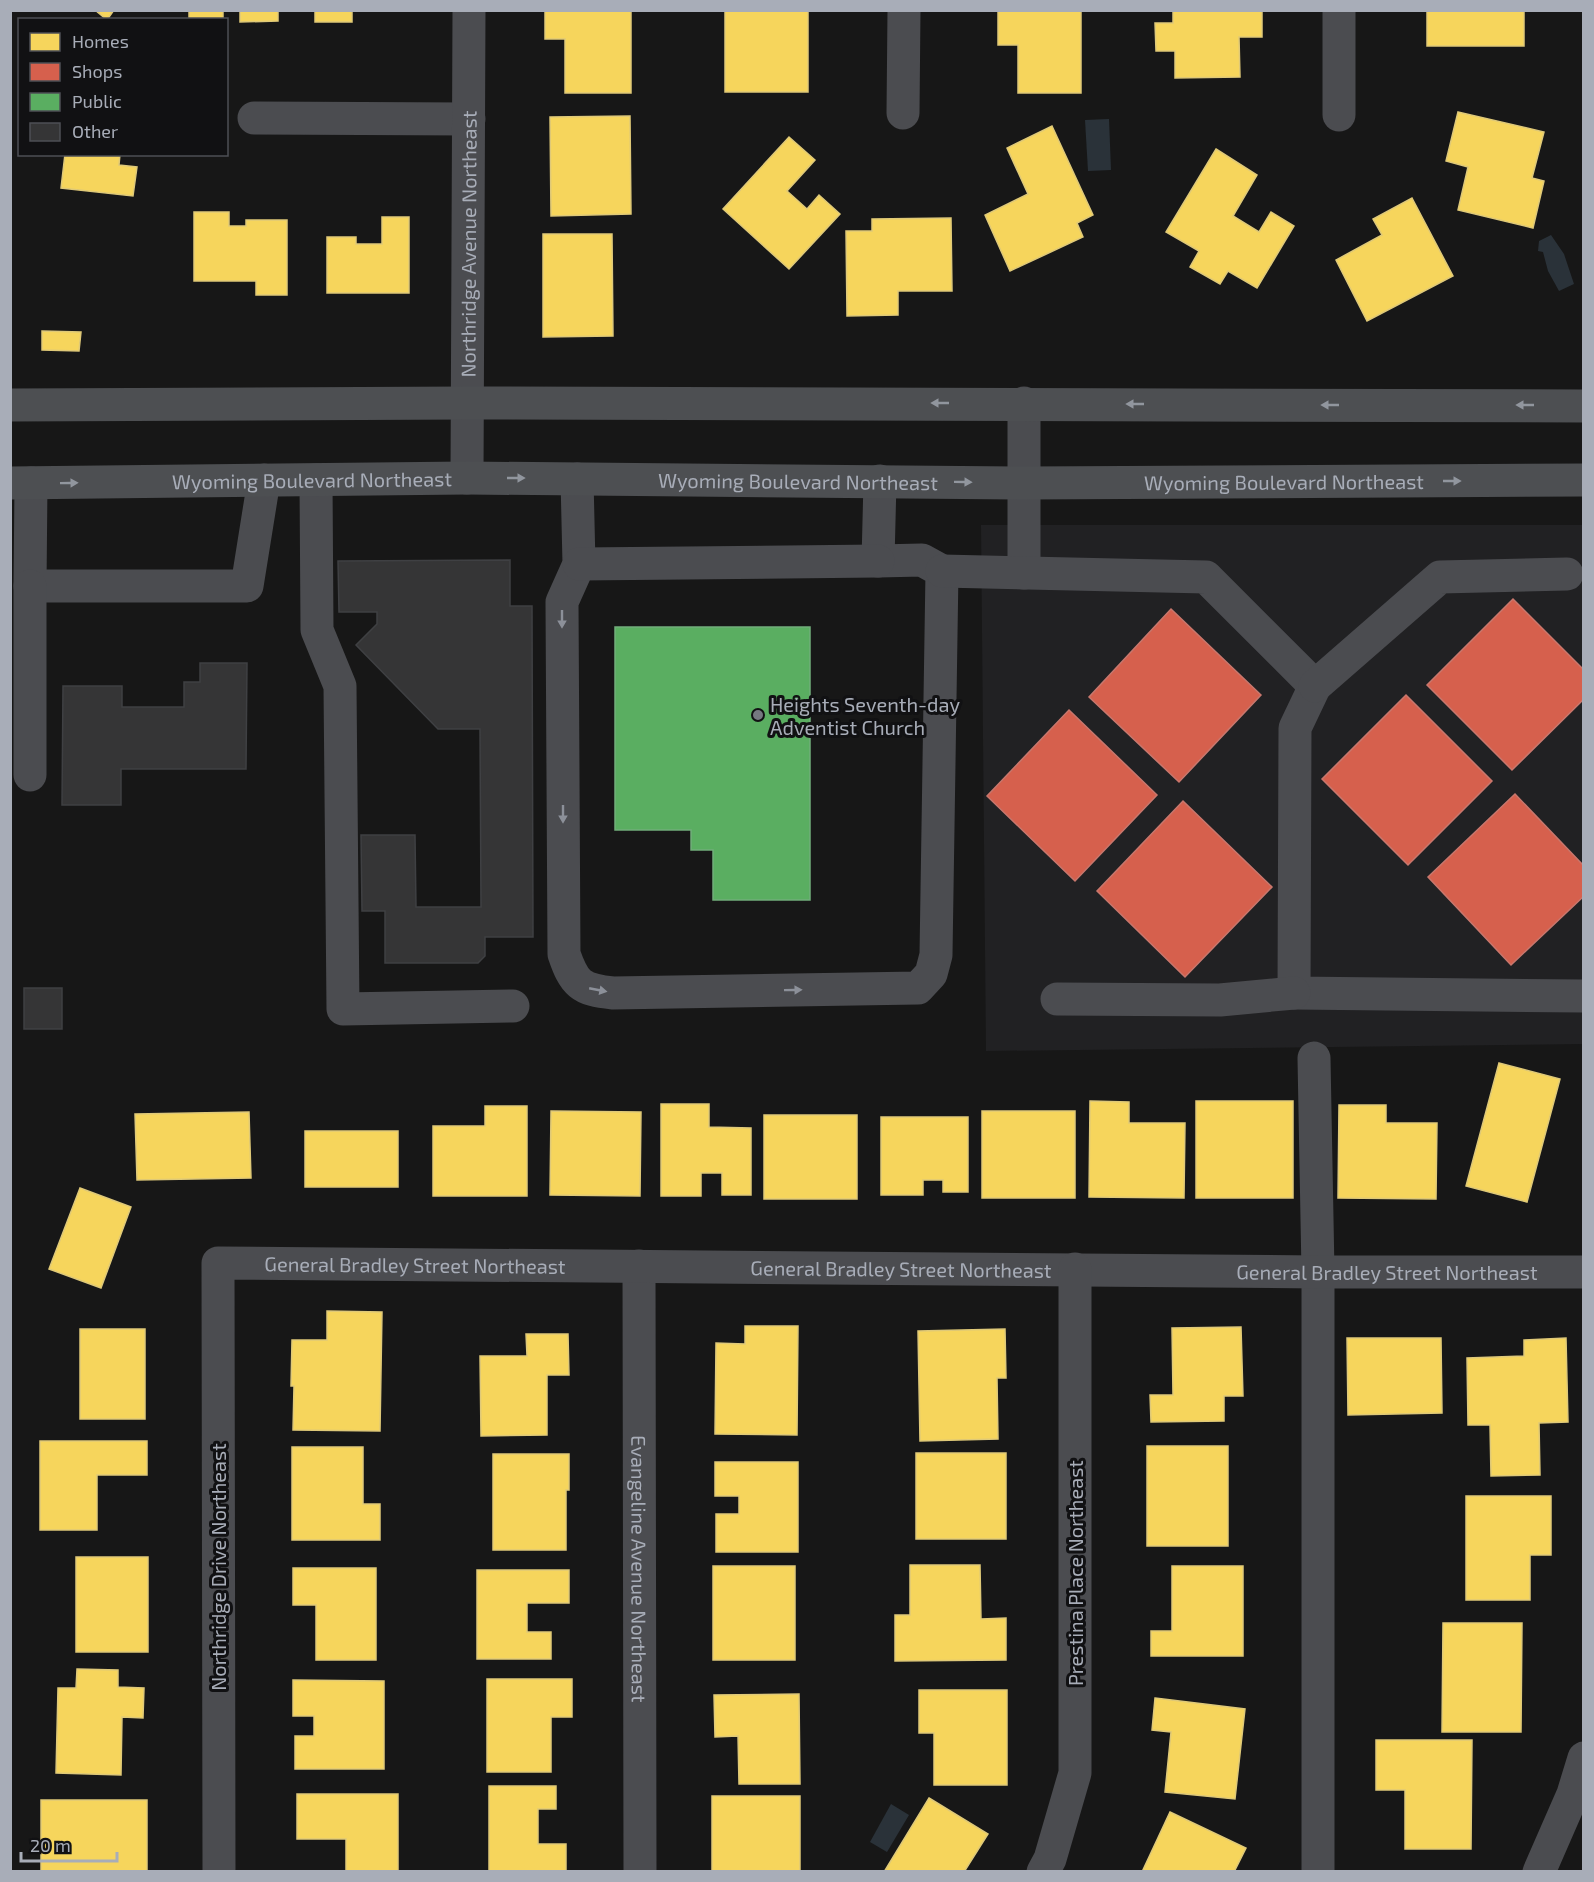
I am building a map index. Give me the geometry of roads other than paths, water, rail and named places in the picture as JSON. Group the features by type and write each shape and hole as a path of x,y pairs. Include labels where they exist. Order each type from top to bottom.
{"main road":[{"path":"10,405 467,403 1584,406"},
{"name":"Wyoming Boulevard Northeast","path":"21,483 467,478 1025,483 1584,480"}],"street":[{"name":"Northridge Avenue Northeast","path":"467,478 469,10"},
{"path":"903,113 904,10"},
{"path":"1339,10 1339,115"},
{"path":"254,118 469,119"},
{"path":"1024,404 1024,573"},
{"path":"577,479 579,564 562,602 564,954 571,974 580,985 595,991 613,993 918,988 930,974 936,955 942,571"},
{"path":"30,585 247,586 264,480"},
{"path":"316,480 317,630 340,686 343,1009 513,1006"},
{"path":"878,561 880,481"},
{"path":"21,483 30,585 30,775"},
{"path":"579,564 922,560 942,571 1206,577 1315,686"},
{"path":"1294,993 1295,728 1315,686 1440,577 1567,574"},
{"path":"1057,999 1220,1000 1294,993 1584,996"},
{"path":"1314,1058 1318,1272 1318,1872"},
{"name":"General Bradley Street Northeast","path":"218,1263 1584,1272"},
{"name":"Northridge Drive Northeast","path":"218,1263 219,1872"},
{"name":"Evangeline Avenue Northeast","path":"639,1266 640,1872"},
{"name":"Prestina Place Northeast","path":"1043,1872 1050,1858 1075,1773 1075,1269"},
{"path":"1539,1872 1573,1794 1584,1758"}],"place":[{"name":"Heights Seventh-day Adventist Church","path":"758,715"}]}
